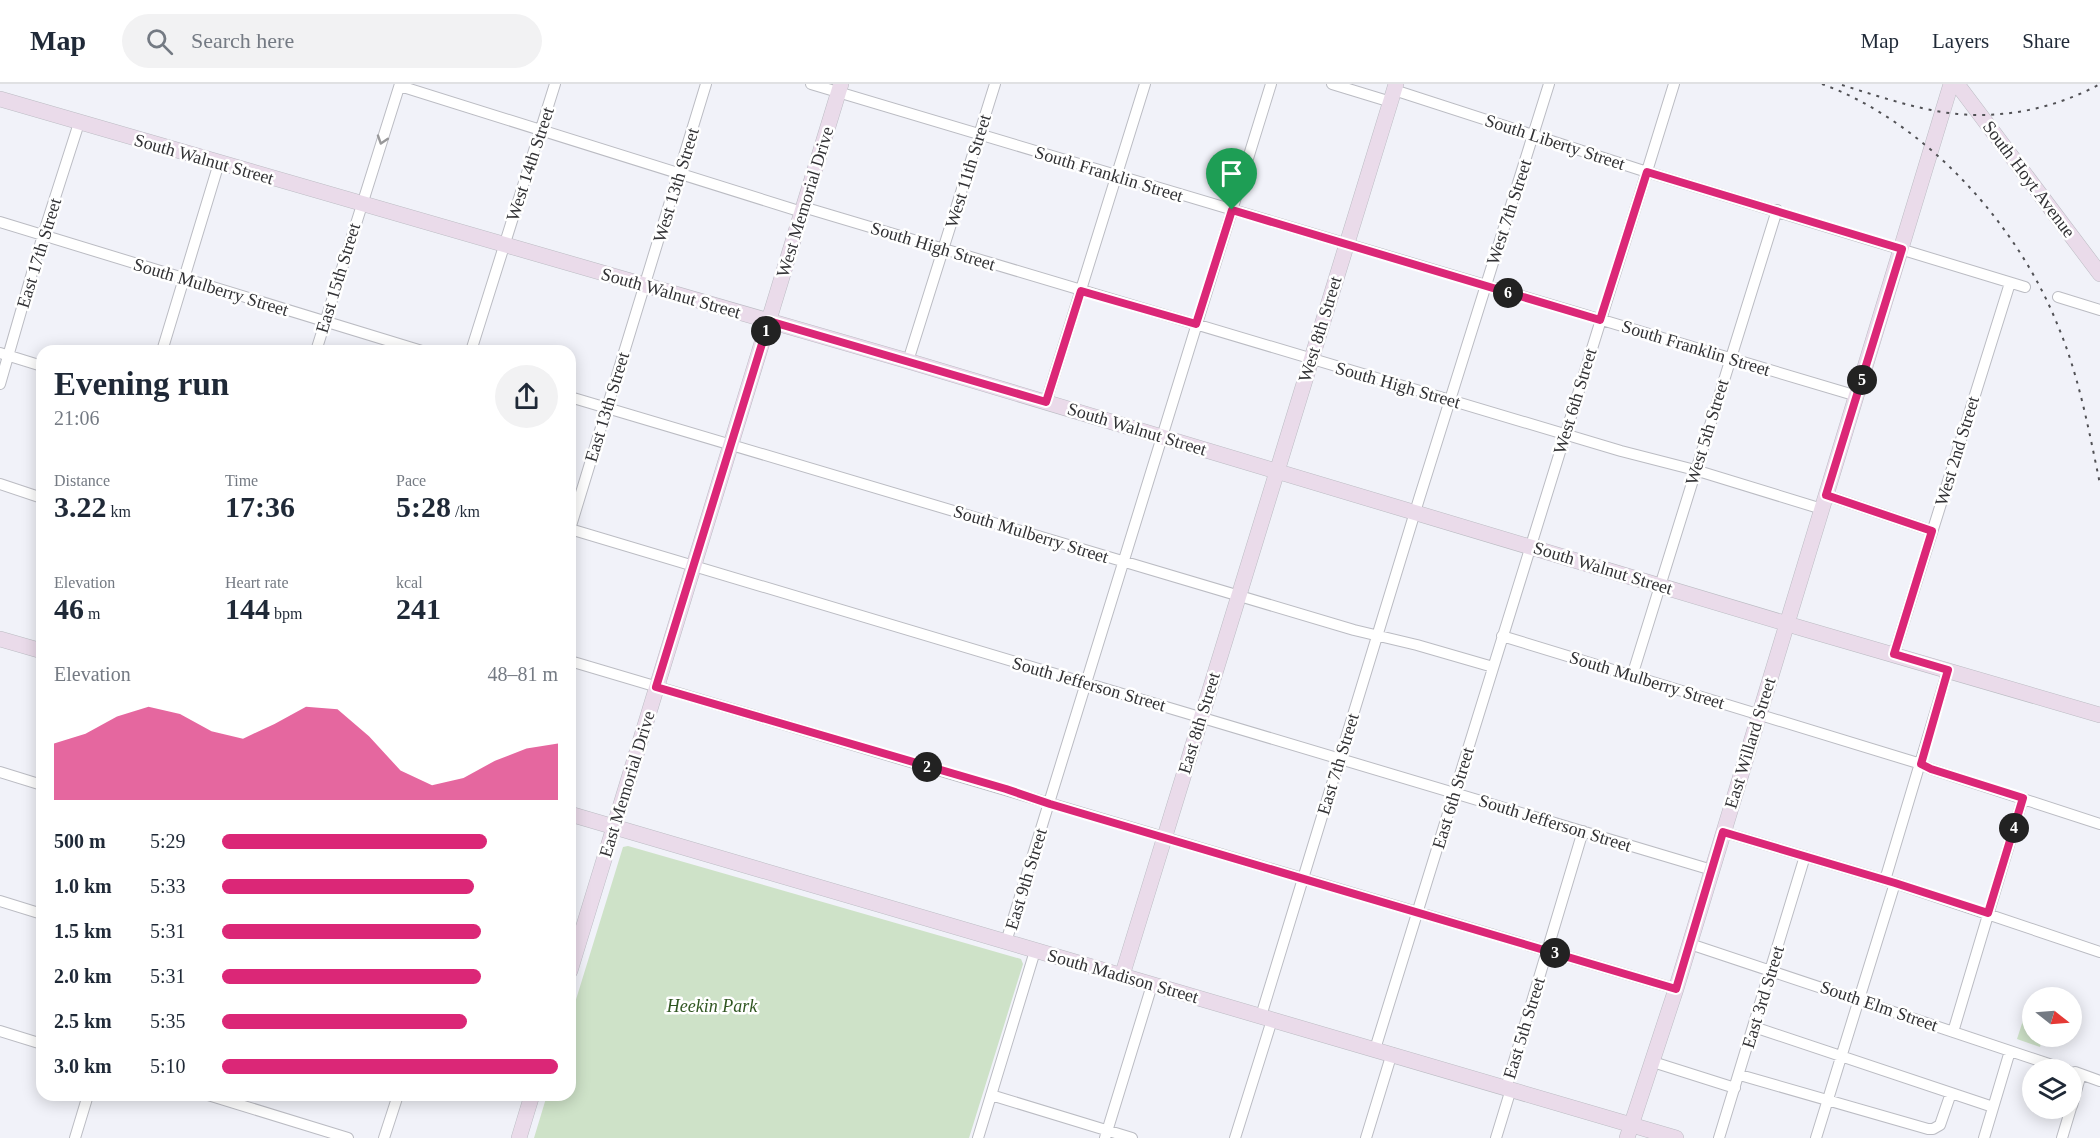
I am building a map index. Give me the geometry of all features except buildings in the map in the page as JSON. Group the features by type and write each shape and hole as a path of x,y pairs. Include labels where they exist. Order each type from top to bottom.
{"main road":[{"name":"East Willard Street","path":"1630,1131 1690,944 1951,84"},
{"name":"South Hoyt Avenue","path":"1957,84 2100,274"},
{"name":"West Memorial Drive","path":"769,321 840,88"},
{"name":"West 8th Street","path":"1276,470 1394,92"},
{"name":"South Walnut Street","path":"0,99 908,361 2100,715"},
{"name":"East Memorial Drive","path":"576,941 615,828 769,321"},
{"name":"East 8th Street","path":"1122,976 1276,470"},
{"path":"0,639 36,649"},
{"name":"South Madison Street","path":"576,816 1392,1053 1508,1088 1630,1131 1676,1138"},
{"path":"519,1138 530,1101"}],"street":[{"name":"West 14th Street","path":"473,345 555,84"},
{"name":"West 13th Street","path":"645,285 706,84"},
{"name":"South Franklin Street","path":"811,84 840,88 1116,176 1857,396"},
{"name":"West 11th Street","path":"908,361 995,84"},
{"path":"1046,402 1145,84"},
{"name":"East 9th Street","path":"1006,942 1271,84"},
{"name":"South Liberty Street","path":"1332,84 1394,92 2025,287"},
{"name":"West 7th Street","path":"1415,512 1549,84"},
{"name":"West 6th Street","path":"1530,546 1674,84"},
{"name":"South High Street","path":"400,85 679,174 943,249 1565,434 1932,531"},
{"name":"East 15th Street","path":"318,345 400,85"},
{"name":"East 17th Street","path":"0,384 4,354 79,123"},
{"path":"164,345 219,163"},
{"name":"West 5th Street","path":"1660,585 1777,210"},
{"name":"South Mulberry Street","path":"0,222 403,345"},
{"name":"West 2nd Street","path":"1894,654 2010,283"},
{"name":"East 13th Street","path":"576,509 645,285"},
{"path":"2058,297 2100,310"},
{"path":"4,354 36,364"},
{"name":"South Mulberry Street","path":"576,399 1238,596 1492,667"},
{"path":"0,484 36,496"},
{"name":"East 7th Street","path":"1235,1138 1303,879 1415,512"},
{"name":"South Jefferson Street","path":"576,531 1712,870"},
{"name":"East 6th Street","path":"1375,1049 1530,546"},
{"path":"1632,676 1660,585"},
{"name":"South Mulberry Street","path":"1502,636 1921,764 2100,824"},
{"path":"576,663 1676,989"},
{"path":"1816,1138 1859,1000 1948,670"},
{"path":"0,771 36,783"},
{"path":"1953,1032 2023,798"},
{"name":"East 5th Street","path":"1496,1138 1508,1088 1583,831"},
{"path":"1723,832 1988,913 2100,952"},
{"name":"East 3rd Street","path":"1719,1138 1805,856"},
{"path":"0,901 36,912"},
{"name":"South Elm Street","path":"1690,944 2034,1059"},
{"name":"East 9th Street","path":"978,1138 1035,951"},
{"path":"1106,1134 1152,985"},
{"path":"1754,1027 1993,1107"},
{"path":"0,1031 36,1042"},
{"path":"1984,1138 2010,1051"},
{"path":"1366,1138 1392,1053"},
{"path":"1653,1062 1735,1088"},
{"path":"1740,1075 1933,1130 1940,1125 1951,1093"},
{"path":"2082,1075 2100,1081"},
{"path":"991,1095 1106,1134 1132,1138"},
{"path":"75,1138 86,1101"},
{"path":"228,1101 348,1138"},
{"path":"384,1138 396,1101"},
{"path":"2062,1138 2068,1119"}],"green space":[{"name":"Heekin Park","path":"628,846 1021,959 1023,964 969,1138 534,1138 545,1101 576,1101 576,1000 623,847"},
{"path":"2022,1024 2022,1041 2017,1039"}],"railway":[{"path":"1822,84 1860,101 1897,124 1932,151 1964,181 2019,251 2041,288 2072,364 2100,484"},
{"path":"1842,85 1920,108 1974,115 2039,108 2060,102 2100,84"}],"route":[{"path":"1647,172 1902,249 1826,495 1932,531 1894,654 1948,670 1921,764 2023,798 1988,913 1723,832 1676,989 656,687 769,321 1046,402 1081,291 1196,324 1232,210 1600,320 1647,172"}]}
